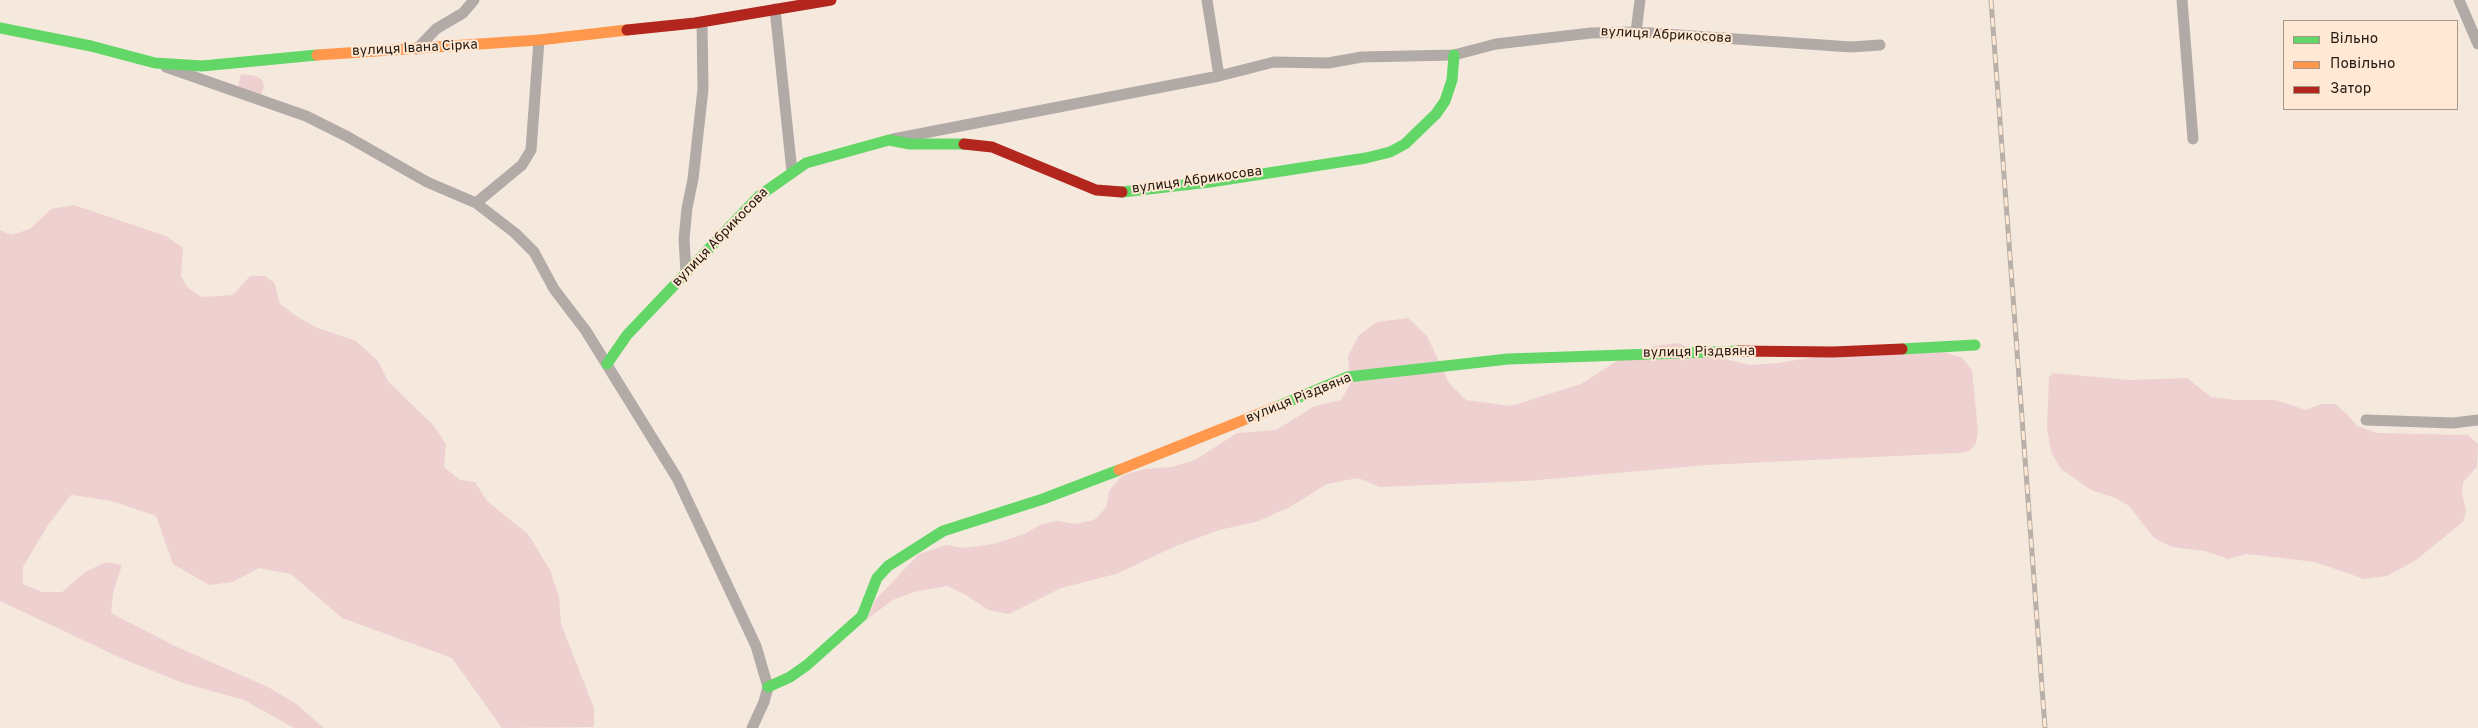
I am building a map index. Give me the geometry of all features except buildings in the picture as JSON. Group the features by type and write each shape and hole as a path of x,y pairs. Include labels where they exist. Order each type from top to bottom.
{"street":[{"path":"417,49 436,29 462,13 474,0"},
{"name":"вулиця Івана Сірка","path":"0,28 91,46 155,63 202,66 327,54 538,40 702,22 831,0"},
{"path":"1207,0 1220,76"},
{"path":"1636,32 1640,0"},
{"path":"2182,0 2193,139"},
{"path":"2459,0 2478,44"},
{"path":"775,9 792,172"},
{"path":"686,273 684,239 687,208 693,179 702,89 702,22"},
{"name":"вулиця Абрикосова","path":"607,364 627,336 760,196 806,163 889,140 1220,76 1274,62 1328,63 1362,57 1454,55 1496,44 1591,32 1636,32 1851,47 1880,45"},
{"path":"476,203 511,175 532,150 538,40"},
{"name":"вулиця Абрикосова","path":"889,140 910,144 935,143 992,147 1096,190 1118,192 1210,182 1303,166 1366,158 1390,152 1417,135 1445,101 1452,80 1454,55"},
{"path":"155,63 306,116 348,136 427,182 476,203 515,233 534,252 554,288 586,331 677,478 756,646 768,686 764,702 752,728"},
{"name":"вулиця Різдвяна","path":"768,686 790,677 807,666 862,616 877,578 888,566 943,531 976,519 1044,500 1186,445 1347,377 1518,359 1722,351 1833,352 1975,345"},
{"path":"2366,420 2454,423 2478,420"}],"shaded area":[{"path":"241,74 256,76 262,80 264,86 261,95 238,87"},
{"path":"74,205 166,236 183,248 181,276 188,288 202,297 233,295 250,276 265,276 274,282 280,304 296,316 318,328 356,341 378,361 388,381 434,426 446,444 444,467 460,480 475,482 487,501 528,534 550,570 559,597 561,624 594,708 594,727 502,728 452,658 342,618 291,574 259,568 233,582 209,585 173,564 156,516 112,501 71,495 48,525 23,567 23,584 42,592 62,592 85,572 106,562 122,565 113,593 111,613 175,646 268,687 295,703 324,728 294,728 244,700 183,683 123,659 0,601 0,230 11,235 30,229 51,209"},
{"path":"1408,318 1427,336 1449,383 1466,400 1511,406 1581,384 1623,357 1655,346 1678,343 1706,355 1751,365 1815,357 1944,352 1962,358 1972,370 1978,430 1976,443 1970,451 1959,453 1707,465 1527,481 1380,487 1358,478 1327,484 1290,507 1256,522 1219,530 1176,546 1116,574 1061,588 1009,614 988,610 966,595 947,586 914,592 893,600 866,620 876,599 919,554 946,545 963,548 994,544 1024,534 1042,524 1058,521 1075,524 1094,520 1106,508 1109,491 1123,475 1145,469 1172,467 1195,460 1237,433 1276,430 1315,406 1341,400 1350,384 1348,356 1359,335 1377,322"},
{"path":"2053,373 2128,380 2187,378 2211,397 2237,400 2276,400 2306,410 2321,404 2335,404 2357,426 2376,433 2468,435 2478,444 2477,467 2463,482 2462,493 2466,511 2463,522 2416,560 2387,576 2364,579 2315,562 2247,554 2228,559 2205,551 2172,547 2154,538 2129,506 2116,498 2091,490 2061,469 2051,452 2047,428 2049,377"}],"railway":[{"path":"1991,0 2045,728"}],"traffic: fast":[{"path":"0,28 91,46 155,63 202,66 317,55"},
{"path":"1122,192 1210,182 1366,158 1390,152 1405,144 1436,114 1445,101 1452,80 1454,55"},
{"path":"607,364 627,335 759,196 806,163 889,140 910,144 964,144"},
{"path":"1902,349 1975,345"},
{"path":"1276,407 1347,377 1508,359 1739,351"},
{"path":"768,687 790,677 807,665 862,616 877,578 888,566 943,531 1043,499 1119,470"}],"traffic: slow":[{"path":"317,55 539,40 627,30"},
{"path":"1119,470 1276,407"}],"traffic: jam":[{"path":"627,30 695,23 831,0"},
{"path":"964,144 992,147 1096,190 1122,192"},
{"path":"1739,351 1833,352 1902,349"}]}
